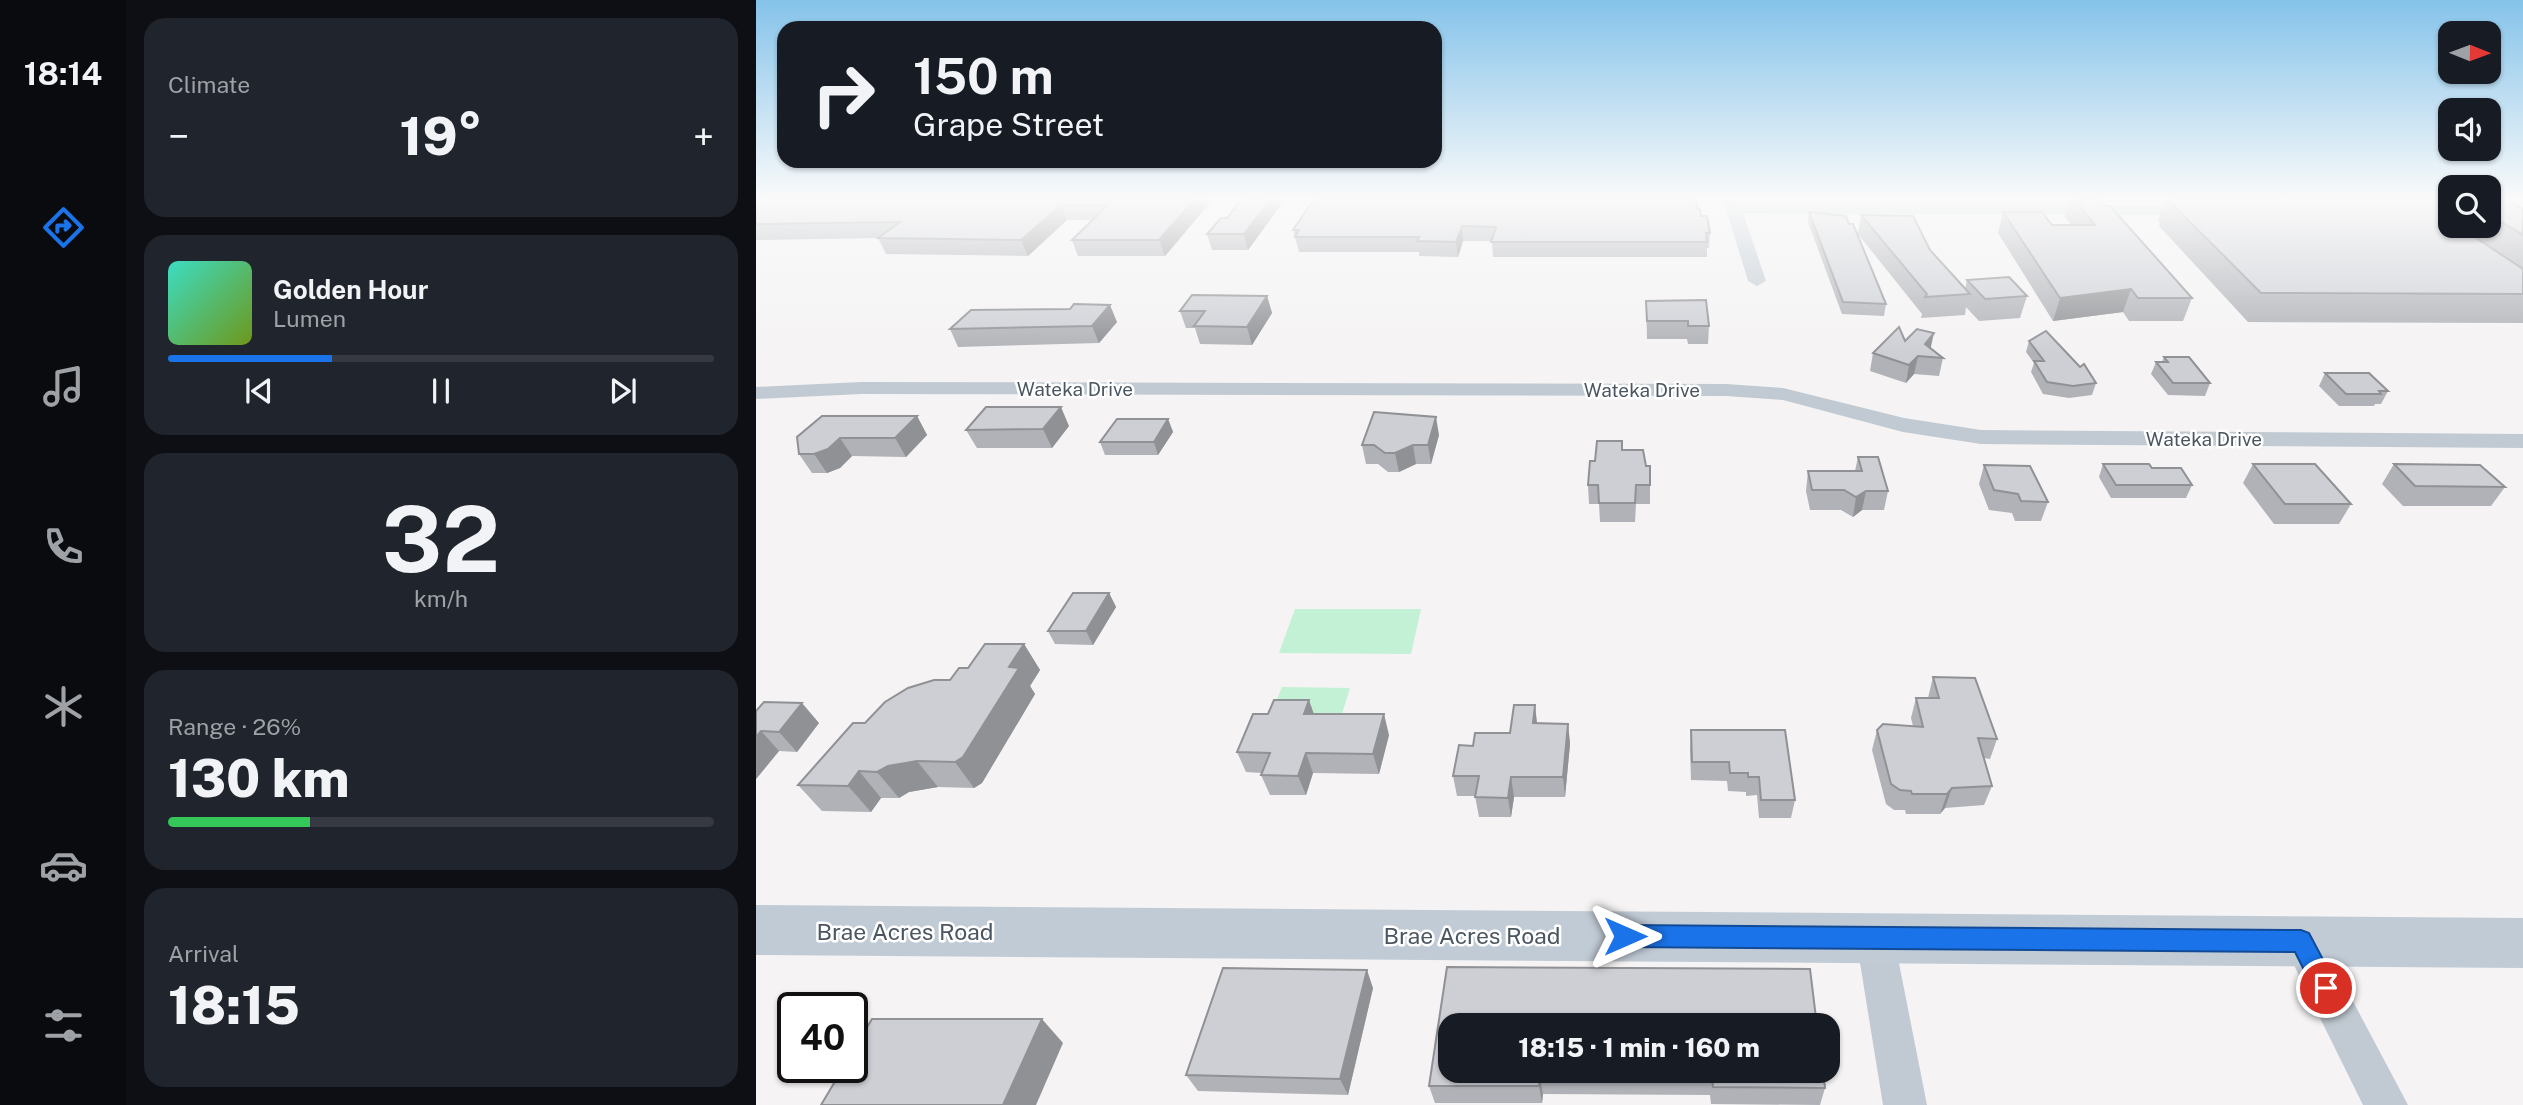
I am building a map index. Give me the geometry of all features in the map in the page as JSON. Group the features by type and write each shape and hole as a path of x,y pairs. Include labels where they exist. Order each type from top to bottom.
{"street":[{"path":"1748,251 1757,281"},
{"name":"Wateka Drive","path":"756,393 860,388 1726,390 1794,396 1903,425 1980,437 2523,441"},
{"name":"Brae Acres Road","path":"756,930 2523,943"},
{"path":"1875,938 1905,1105"},
{"path":"2301,941 2386,1105"}],"green space":[{"path":"1295,609 1421,609 1411,654 1279,653"},
{"path":"1282,687 1350,688 1340,720 1269,719"}],"building":[{"path":"1824,251 1864,251 1886,304 1843,302"},
{"path":"1891,251 1931,251 1970,294 1925,297 1927,294"},
{"path":"2029,251 2150,251 2192,298 2138,298 2131,289 2060,298"},
{"path":"2219,251 2495,251 2523,269 2523,294 2261,293"},
{"path":"2009,277 2027,296 1985,299 1967,280"},
{"path":"1192,295 1267,296 1247,327 1194,326 1205,311 1180,311"},
{"path":"1706,300 1709,326 1688,326 1688,321 1647,321 1646,301"},
{"path":"1074,304 1110,305 1092,326 950,329 971,310 1070,309"},
{"path":"1899,327 1905,341 1917,329 1934,333 1925,344 1943,358 1918,356 1909,365 1873,353"},
{"path":"2046,331 2080,367 2084,364 2096,383 2073,386 2047,382 2034,361 2044,361 2029,341"},
{"path":"2164,357 2189,357 2210,383 2173,383 2156,362 2168,362"},
{"path":"2325,373 2369,373 2388,391 2379,391 2381,394 2346,394"},
{"path":"986,407 1061,407 1043,429 966,430"},
{"path":"1374,412 1436,417 1428,445 1413,445 1395,453 1385,453 1374,445 1362,445"},
{"path":"822,416 917,416 895,438 840,438 828,449 814,454 799,454 797,437"},
{"path":"1117,419 1168,419 1154,442 1100,442"},
{"path":"1597,441 1622,441 1622,450 1643,450 1646,466 1650,466 1650,485 1636,485 1635,503 1599,503 1598,485 1588,485 1590,461 1595,461"},
{"path":"1858,457 1878,457 1888,491 1866,491 1856,497 1844,490 1812,490 1808,471 1862,471"},
{"path":"2103,464 2149,464 2152,468 2181,468 2192,485 2116,485"},
{"path":"2253,464 2315,464 2351,504 2285,504"},
{"path":"2394,464 2480,465 2505,487 2415,486"},
{"path":"1984,465 2030,466 2048,502 2021,501 2018,494 1994,490"},
{"path":"1073,593 1109,593 1086,631 1048,631"},
{"path":"985,644 1024,644 1009,667 1019,668 963,757 955,762 917,761 888,766 877,772 859,771 848,786 798,785 853,723 865,723 885,702 908,688 934,680 950,680 959,668 968,668"},
{"path":"1933,677 1975,678 1997,739 1978,738 1992,786 1952,788 1947,794 1912,794 1911,791 1900,790 1891,784 1877,730 1883,724 1923,727 1916,698 1939,698"},
{"path":"1274,700 1309,700 1304,714 1384,714 1373,754 1306,753 1298,776 1261,775 1270,753 1237,752 1253,714 1268,714"},
{"path":"764,702 802,703 779,732 761,731 756,737 756,711"},
{"path":"1514,705 1535,705 1533,723 1568,724 1563,777 1511,777 1508,798 1475,797 1479,776 1453,776 1459,745 1473,746 1475,733 1510,733"},
{"path":"1691,730 1785,730 1795,800 1761,800 1759,777 1748,777 1748,773 1730,773 1729,762 1692,762"},
{"path":"1447,967 1810,969 1815,1013 1440,1013"},
{"path":"1223,968 1367,970 1340,1079 1186,1075"},
{"path":"872,1019 1042,1019 1003,1105 821,1105 834,1083 868,1083 868,1026"},
{"path":"1438,1026 1438,1083 1539,1083 1539,1086 1429,1086"},
{"path":"1713,1083 1824,1083 1825,1088 1713,1087"}],"route":[{"path":"1625,936 2301,941 2326,988"}]}
